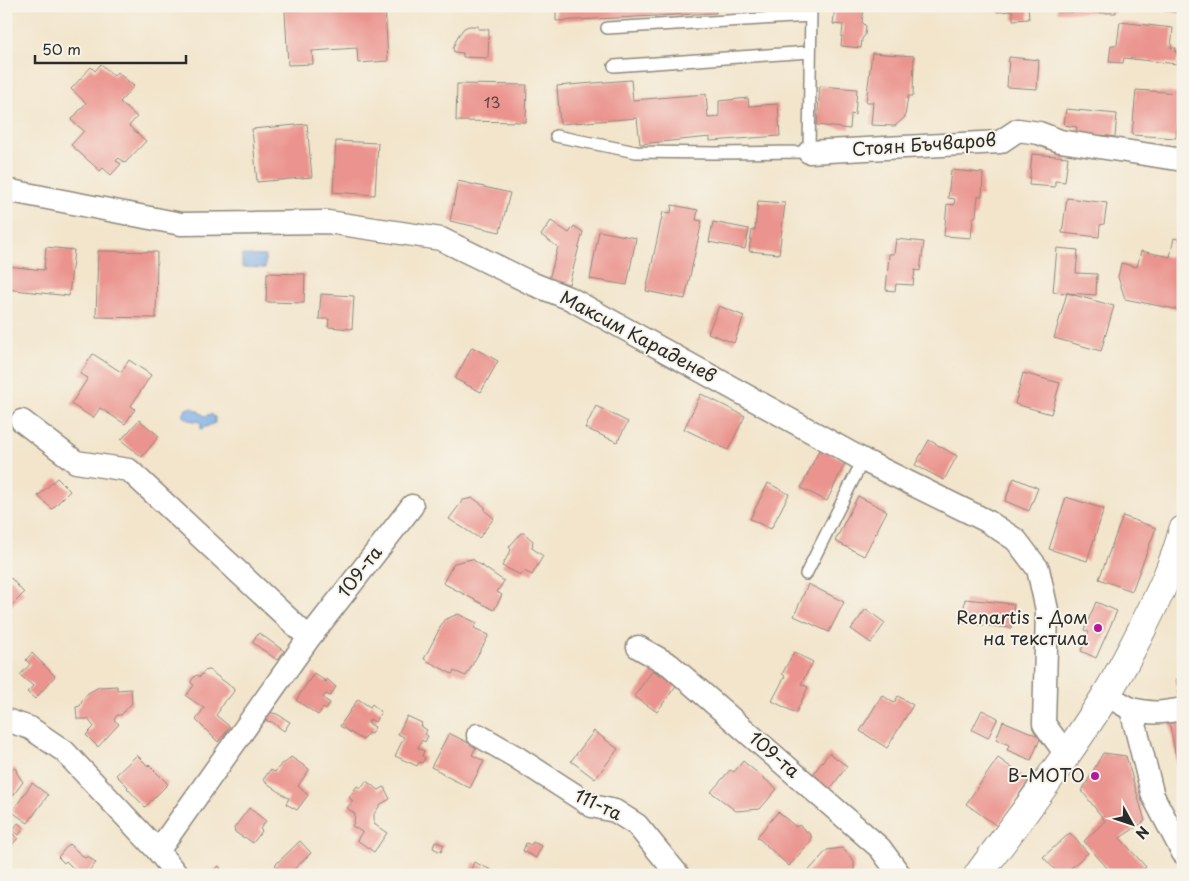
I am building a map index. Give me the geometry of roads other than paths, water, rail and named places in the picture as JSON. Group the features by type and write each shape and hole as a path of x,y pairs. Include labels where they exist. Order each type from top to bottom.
{"main road":[{"path":"978,875 1066,754 1106,695 1158,597 1183,530"}],"street":[{"name":"Стоян Бъчваров","path":"809,152 1000,142 1018,130 1039,133 1060,141 1183,160"},
{"name":"Максим Караденев","path":"6,190 182,224 328,222 441,239 533,284 571,299 863,460 987,521 1016,540 1038,569 1047,610 1044,724 1066,754"},
{"path":"22,421 76,462 129,470 309,638"},
{"name":"109-та","path":"158,851 309,638 412,506"},
{"name":"109-та","path":"638,647 670,665 880,848 900,875"},
{"path":"1106,695 1131,709 1148,713 1162,713 1183,709"},
{"path":"1131,709 1153,796 1183,853"},
{"path":"6,720 30,728 64,751 158,851 177,875"},
{"name":"111-та","path":"478,735 592,806 616,811 637,825 678,875"}],"lane":[{"path":"556,136 636,152 809,152 811,11 607,28"},
{"path":"614,66 810,52"},
{"path":"806,574 863,460"}],"water":[{"path":"242,255 265,256 265,268 242,267"},
{"path":"192,407 205,416 211,414 215,417 215,423 201,429 201,422 188,420 183,416 186,409"}],"place":[{"name":"Renartis - Дом на текстила","path":"1098,628"},
{"name":"В-МОТО","path":"1095,776"}]}
